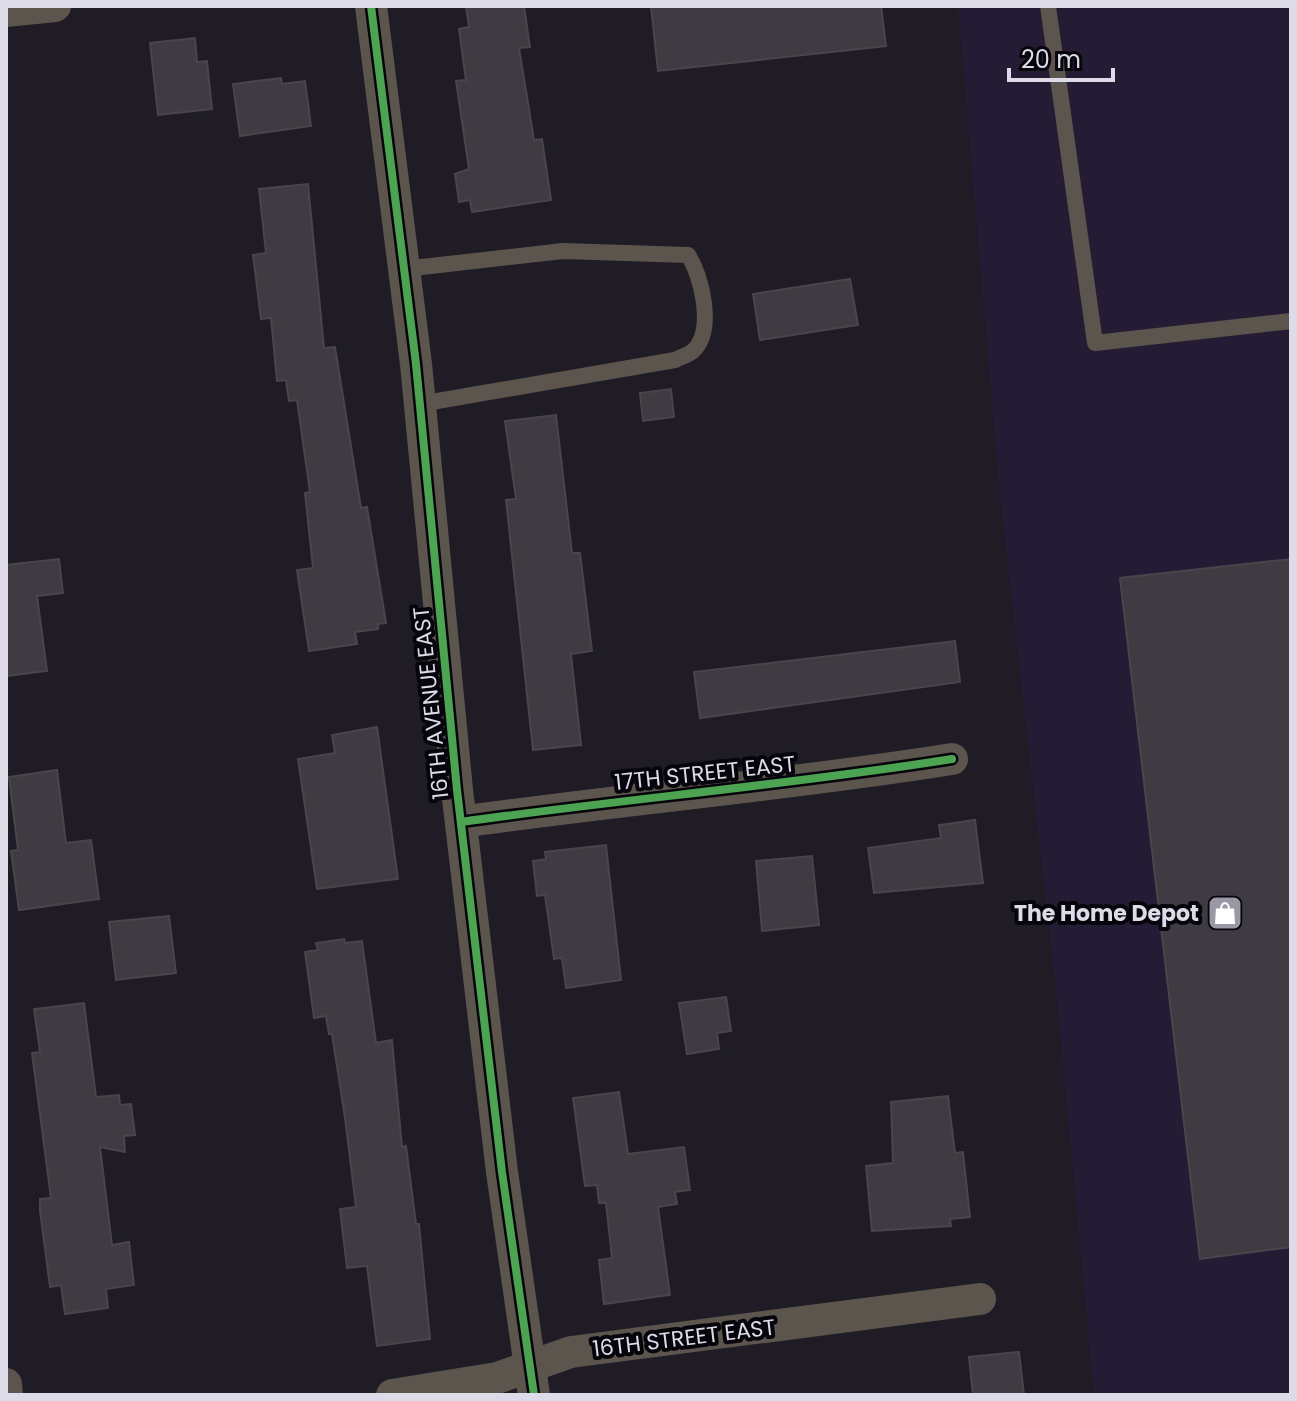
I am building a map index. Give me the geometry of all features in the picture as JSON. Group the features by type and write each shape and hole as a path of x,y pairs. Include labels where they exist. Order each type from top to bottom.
{"street":[{"path":"6,11 55,6"},
{"name":"16TH AVENUE EAST","path":"371,6 420,404 461,822 502,1172 533,1380"},
{"name":"17TH STREET EAST","path":"461,822 634,798 842,776 952,759"},
{"name":"16TH STREET EAST","path":"392,1395 497,1378 533,1380 571,1352 980,1299"},
{"path":"6,1384 7,1395"}],"lane":[{"path":"1048,6 1095,343 1291,321"},
{"path":"404,269 563,251 634,251 688,255 699,272 705,330 694,350 675,360 420,404"}],"shaded area":[{"path":"958,6 1291,6 1291,1395 1094,1395 1056,991 999,486"}],"building":[{"path":"466,6 524,6 530,47 519,48 534,140 542,139 551,200 472,212 470,200 459,202 455,174 469,169 456,81 466,80 459,29 469,27"},
{"path":"651,6 881,6 886,46 658,71"},
{"path":"195,38 197,62 207,61 212,109 158,115 150,43"},
{"path":"281,78 282,84 305,81 311,126 240,136 233,84"},
{"path":"308,184 324,348 335,347 361,508 367,507 386,623 378,624 378,629 355,632 357,644 309,651 297,570 313,568 305,493 310,492 297,400 289,401 286,380 277,381 271,318 261,319 253,255 266,253 259,189"},
{"path":"850,279 858,325 760,340 753,294"},
{"path":"671,389 674,417 643,421 640,393"},
{"path":"556,415 572,553 580,553 592,651 571,654 581,745 533,750 506,500 516,499 505,421"},
{"path":"59,559 63,593 37,596 47,671 6,676 6,565"},
{"name":"The Home Depot","path":"1291,559 1291,1247 1200,1259 1120,578"},
{"path":"955,641 960,682 700,718 694,672"},
{"path":"377,727 398,879 317,889 298,759 335,753 332,735"},
{"path":"57,770 66,843 91,840 99,899 19,910 11,851 18,850 9,777"},
{"path":"975,820 983,883 874,893 868,848 941,838 939,825"},
{"path":"606,845 621,980 566,988 562,958 554,959 545,895 537,896 533,861 546,859 545,852"},
{"path":"812,856 819,925 762,931 756,861"},
{"path":"169,916 176,973 116,980 109,922"},
{"path":"344,939 345,943 362,941 376,1043 392,1040 402,1147 406,1146 416,1224 419,1224 430,1339 377,1346 367,1266 347,1268 340,1209 356,1207 345,1118 332,1034 329,1034 326,1016 314,1018 305,952 318,950 316,943"},
{"path":"726,997 731,1031 717,1033 719,1049 687,1054 679,1003"},
{"path":"84,1003 96,1097 119,1095 120,1105 131,1104 135,1135 124,1136 125,1152 100,1147 112,1245 129,1242 134,1285 106,1289 108,1308 65,1314 61,1285 50,1287 40,1211 40,1199 51,1198 32,1053 40,1052 34,1009"},
{"path":"619,1092 628,1154 684,1147 690,1190 675,1192 677,1204 658,1207 670,1295 604,1304 599,1260 612,1258 606,1203 599,1203 597,1185 585,1186 573,1098"},
{"path":"948,1096 955,1153 963,1152 970,1217 950,1219 951,1226 872,1231 866,1166 893,1163 891,1102"},
{"path":"1019,1352 1024,1395 973,1395 969,1357"}],"cycle path":[{"path":"371,6 416,364 457,790 502,1172 534,1395"},
{"path":"461,822 952,759"}],"place":[{"name":"The Home Depot","path":"1225,913"}]}
